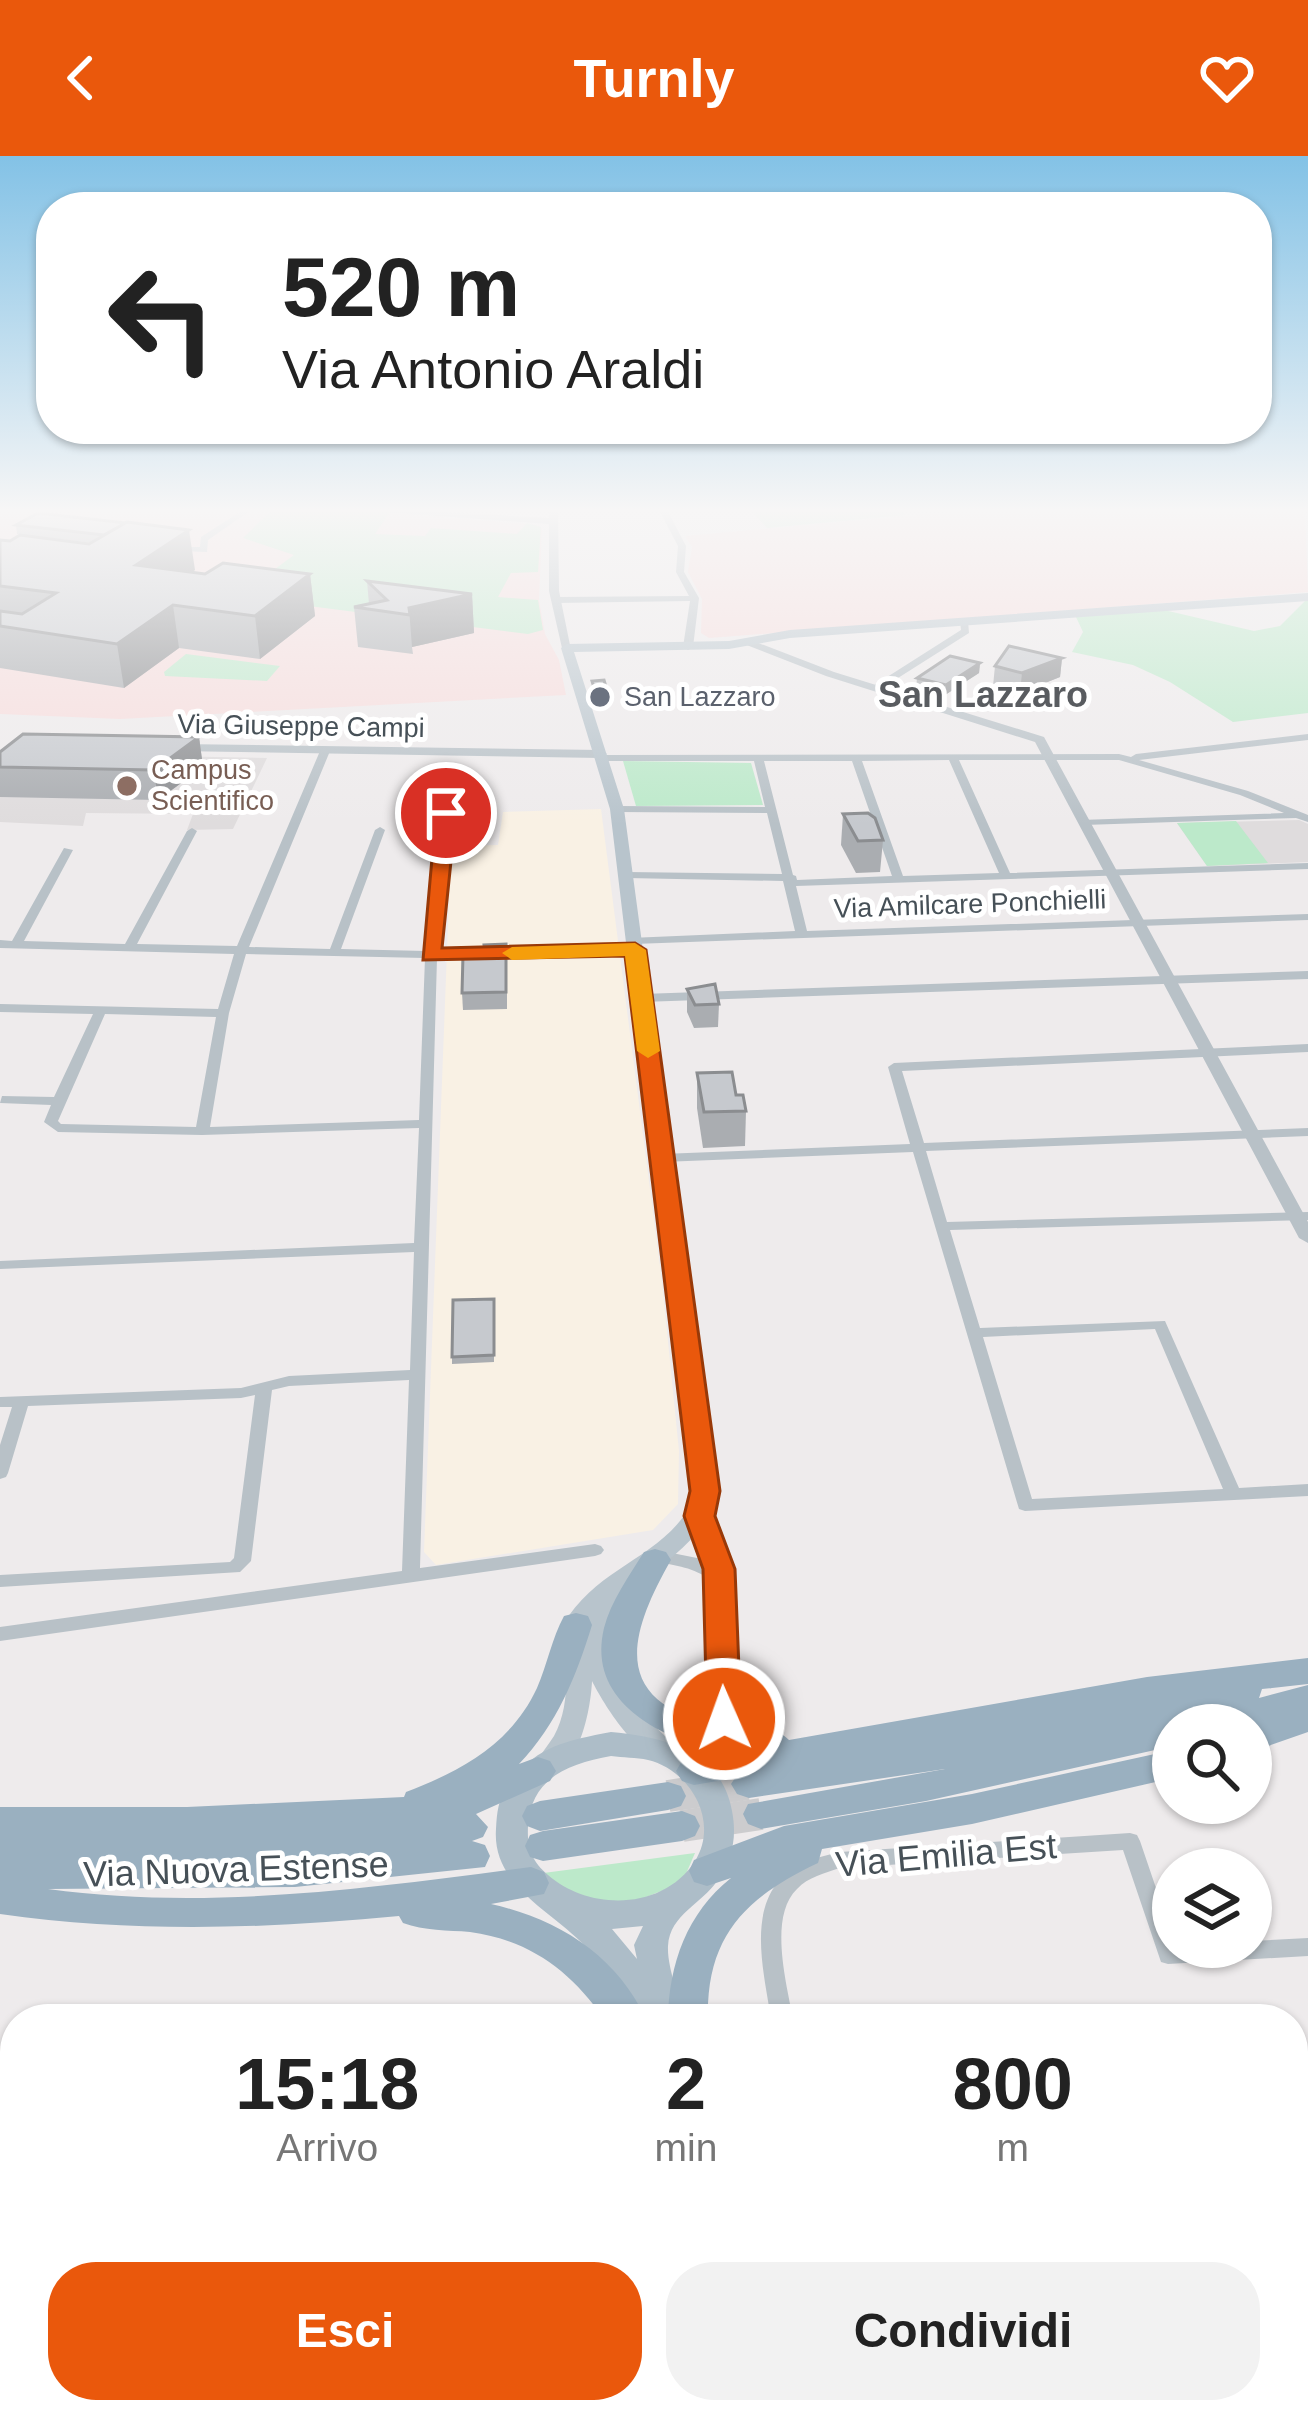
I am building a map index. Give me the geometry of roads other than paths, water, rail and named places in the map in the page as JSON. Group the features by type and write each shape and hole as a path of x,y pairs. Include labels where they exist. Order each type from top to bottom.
{"highway":[{"path":"658,1559 623,1618 617,1650 625,1679 645,1703 690,1733 751,1745 796,1743 1028,1713"},
{"path":"368,1814 448,1791 486,1772 508,1754 547,1709 576,1624"},
{"path":"328,1909 535,1821 683,1785 1200,1682 1307,1683"},
{"path":"1256,1704 1307,1683"},
{"path":"1272,1710 1307,1683"},
{"path":"1205,1704 1307,1683"},
{"path":"1152,1715 755,1799 926,1787 1152,1738"},
{"path":"1272,1731 1308,1719"},
{"path":"713,1859 1152,1766"},
{"path":"0,1822 187,1822 461,1806 535,1821"},
{"path":"688,2004 698,1947 728,1898 775,1864 871,1828"},
{"name":"Via Nuova Estense","path":"0,1841 154,1850 471,1841 322,1873 148,1877 0,1871"},
{"path":"0,1898 161,1913 328,1909 499,1918 554,1942 588,1966 615,2004"}],"main road":[{"path":"683,1785 609,1695 598,1654 607,1613 700,1516 705,1491 617,809 566,648 711,646 790,634 1076,614"},
{"path":"642,2004 631,1978 564,1905 535,1821 578,1716 576,1624 591,1599 658,1559"},
{"path":"535,1821 601,1743 632,1743 721,1822 713,1859 670,1903 651,1945 664,2004"},
{"path":"564,1905 615,1916 670,1903"}],"street":[{"path":"558,614 566,648"},
{"path":"688,647 693,614"},
{"path":"876,688 969,629 964,622"},
{"path":"692,629 711,646"},
{"path":"748,642 1040,740 1250,1134 1302,1217 1308,1238"},
{"path":"602,756 1127,758 1308,737"},
{"name":"Via Giuseppe Campi","path":"172,748 602,756"},
{"path":"202,1131 223,1013 241,951 325,751"},
{"path":"856,758 899,880"},
{"path":"952,758 1006,877"},
{"path":"1127,758 1244,793 1304,818"},
{"path":"759,760 802,934"},
{"path":"617,809 773,810"},
{"path":"411,1577 431,955 446,813"},
{"path":"1084,822 1304,818"},
{"path":"334,953 380,830"},
{"path":"129,947 192,831"},
{"path":"16,944 68,850"},
{"path":"627,875 899,880 1308,866"},
{"name":"Via Amilcare Ponchielli","path":"0,944 431,955 802,934 1308,917"},
{"path":"642,998 1308,975"},
{"path":"0,1008 223,1013"},
{"path":"101,1010 51,1122 58,1128 202,1131 426,1124"},
{"path":"1308,1048 894,1067 1025,1504 1308,1490"},
{"path":"2,1100 59,1101"},
{"path":"662,1157 1308,1132"},
{"path":"942,1226 1302,1217"},
{"path":"0,1265 421,1247"},
{"path":"974,1333 1160,1324 1233,1493"},
{"path":"0,1402 264,1389 290,1381 415,1375"},
{"path":"0,1581 234,1568 242,1561 264,1389"},
{"path":"0,1473 21,1402"},
{"path":"700,1516 720,1580 724,1719"},
{"path":"0,1634 595,1550"},
{"path":"658,1559 704,1565 720,1580"},
{"name":"Via Emilia Est","path":"780,2004 771,1910 797,1876 840,1860 1130,1840 1168,1955 1308,1947"}],"tunnel":[{"path":"668,1796 749,1784"},
{"path":"682,1826 761,1814"}],"place":[{"name":"San Lazzaro","path":"600,697"},
{"name":"Campus Scientifico","path":"127,786"}],"district":[{"name":"San Lazzaro","path":"983,694"}]}
